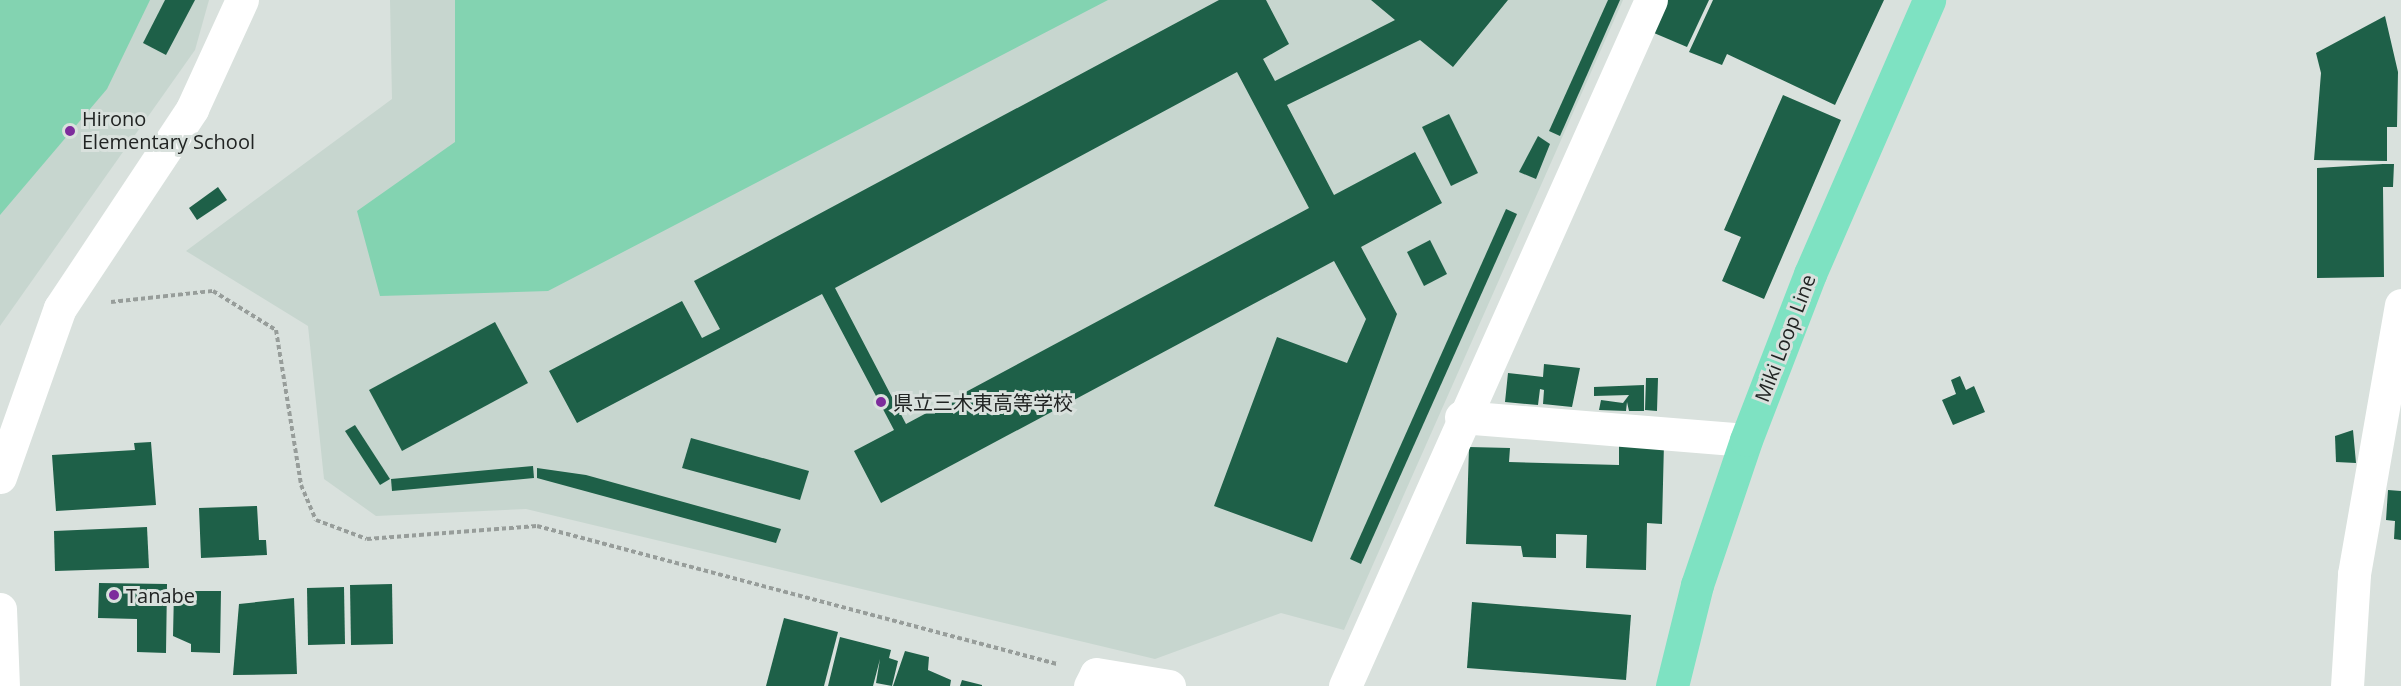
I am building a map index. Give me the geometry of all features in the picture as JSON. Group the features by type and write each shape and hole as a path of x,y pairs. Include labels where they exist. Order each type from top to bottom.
{"main road":[{"name":"Miki Loop Line","path":"1671,686 1697,585 1746,440 1810,273 1929,0"}],"street":[{"path":"0,477 60,308 192,109 242,0"},
{"path":"1345,686 1461,417 1651,0"},
{"path":"2347,686 2354,574 2396,362 2401,304"},
{"path":"1461,417 1746,440"},
{"path":"0,609 3,686"},
{"path":"1093,680 1169,686"}],"path":[{"path":"60,308 213,291 276,330 301,485 316,520 367,539 537,526 1093,680"}],"shaded area":[{"name":"Hirono Elementary School","path":"0,0 209,0 195,50 0,326"},
{"name":"県立三木東高等学校","path":"390,0 1623,0 1344,630 1281,613 1155,659 526,509 376,516 324,479 308,326 186,251 392,99"}],"green space":[{"path":"0,0 150,0 107,89 0,215"},
{"path":"455,0 1108,0 548,291 380,296 357,211 455,142"}],"building":[{"path":"165,0 195,0 166,55 143,43"},
{"path":"1219,0 1266,0 1289,44 1263,59 1275,81 1395,20 1371,0 1508,0 1453,67 1420,40 1287,105 1334,195 1415,152 1442,203 1361,247 1397,314 1312,542 1214,506 1277,337 1347,363 1366,319 1334,261 881,503 854,451 894,430 822,294 577,423 549,371 682,301 702,338 720,329 694,281","holes":["1237,72 1309,208 906,424 835,288"]},
{"path":"1608,0 1620,0 1560,136 1549,131"},
{"path":"1665,0 1709,0 1687,47 1654,33"},
{"path":"1713,0 1884,0 1835,105 1727,54 1722,65 1689,52"},
{"path":"2385,16 2398,72 2397,127 2387,127 2387,161 2314,160 2321,73 2316,53"},
{"path":"1783,95 1841,120 1764,299 1722,281 1741,237 1724,230"},
{"path":"1449,114 1478,173 1451,186 1422,127"},
{"path":"1538,136 1550,144 1536,179 1519,172"},
{"path":"2394,164 2393,187 2383,187 2384,277 2317,278 2317,168"},
{"path":"218,187 227,200 197,220 189,208"},
{"path":"1506,209 1517,214 1361,564 1350,559"},
{"path":"1430,240 1447,274 1424,286 1407,252"},
{"path":"495,322 528,383 402,451 369,390"},
{"path":"1544,364 1580,368 1572,407 1543,404 1544,390 1540,389 1538,405 1505,402 1508,373 1543,377"},
{"path":"1960,376 1966,390 1974,386 1985,412 1953,425 1942,400 1956,394 1951,380"},
{"path":"1646,378 1658,378 1657,411 1645,410"},
{"path":"1644,385 1644,411 1629,411 1627,402 1626,411 1599,410 1601,400 1623,403 1629,395 1594,396 1594,387"},
{"path":"355,425 390,479 380,485 345,431"},
{"path":"2353,430 2356,463 2336,462 2335,436"},
{"path":"691,438 809,471 800,500 682,468"},
{"path":"151,442 156,505 56,511 52,455 135,450 134,443"},
{"path":"1619,442 1664,443 1662,524 1647,523 1646,570 1586,568 1587,535 1556,534 1556,558 1523,557 1521,546 1466,544 1469,447 1510,448 1509,462 1619,465"},
{"path":"533,466 534,478 392,491 391,479"},
{"path":"537,468 586,475 781,529 776,543 537,478"},
{"path":"2388,490 2401,491 2401,540 2394,539 2395,521 2386,520"},
{"path":"257,506 259,540 266,540 267,555 201,558 199,508"},
{"path":"147,527 149,568 55,571 54,531"},
{"path":"99,583 167,584 166,653 137,652 137,619 98,618"},
{"path":"392,584 393,644 351,645 350,585"},
{"path":"344,587 345,644 308,645 307,588"},
{"path":"174,591 221,591 220,653 191,652 191,644 173,636"},
{"path":"294,598 297,674 233,675 239,604"},
{"path":"1472,602 1631,615 1626,680 1467,668"},
{"path":"784,618 838,632 824,686 766,686"},
{"path":"840,637 891,650 889,658 898,661 892,686 876,683 880,659 873,686 828,686"},
{"path":"905,651 929,657 928,670 951,680 950,686 893,686"},
{"path":"962,680 982,685 982,686 960,686"}],"place":[{"name":"Hirono Elementary School","path":"70,131"},
{"name":"県立三木東高等学校","path":"881,402"},
{"name":"Tanabe","path":"114,595"}]}
